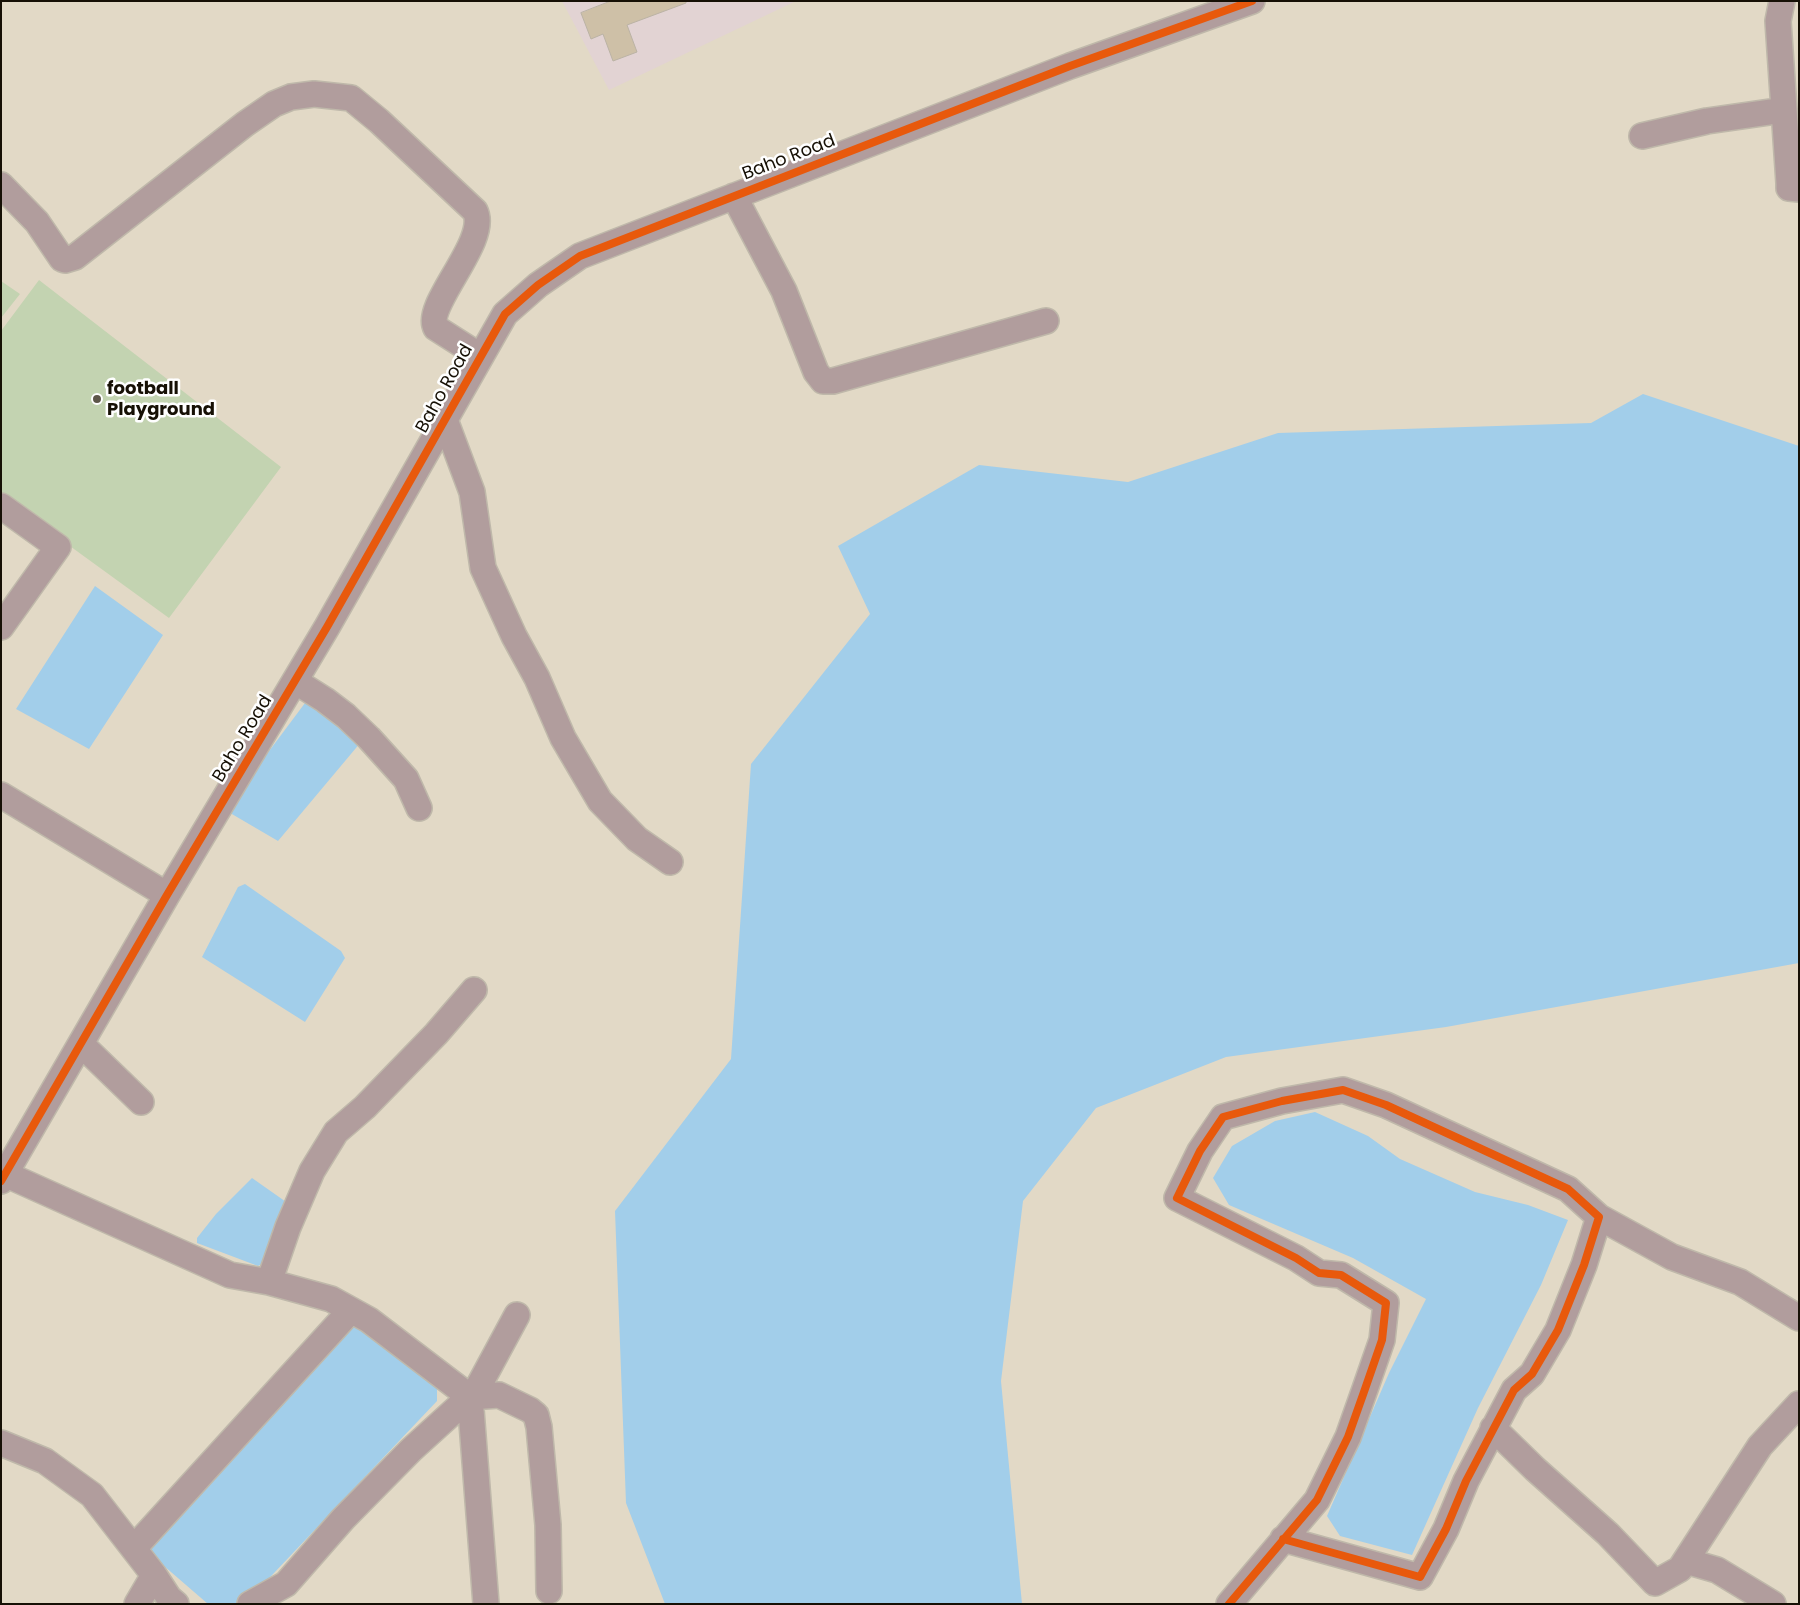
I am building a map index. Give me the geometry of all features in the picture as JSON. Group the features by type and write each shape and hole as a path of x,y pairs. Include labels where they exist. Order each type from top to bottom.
{"street":[{"name":"Baho Road","path":"3,1178 167,895 295,681 505,314 538,285 580,256 1070,66 1252,1"},
{"path":"1782,1 1778,20 1790,188 1799,189"},
{"path":"1,185 37,222 62,259 68,260 75,257 245,124 274,104 291,97 314,94 352,98 475,211 477,222 471,246 447,288 435,316 434,324 436,328 480,356"},
{"path":"1642,136 1707,122 1784,110"},
{"path":"734,196 784,291 816,372 822,381 833,381 1046,321"},
{"path":"445,420 472,492 483,568 514,636 538,678 563,738 600,800 637,839 670,862"},
{"path":"1,506 58,547 1,627"},
{"path":"295,681 346,716 369,738 406,779 419,808"},
{"path":"1,795 167,895"},
{"path":"269,1282 288,1227 312,1171 336,1132 378,1094 436,1034 474,990"},
{"path":"81,1044 141,1102"},
{"path":"1229,1604 1317,1500 1348,1437 1382,1340 1386,1303 1341,1274 1319,1273 1296,1258 1177,1198 1200,1151 1223,1117 1282,1101 1342,1090 1386,1105 1568,1188 1599,1216 1672,1257 1740,1282 1799,1318"},
{"path":"3,1178 230,1275 269,1282 331,1299 369,1320 470,1397 499,1395 530,1410 536,1415 539,1427 548,1525 549,1591"},
{"path":"1283,1539 1397,1569 1420,1577 1446,1529 1466,1480 1514,1390 1532,1374 1558,1330 1584,1266 1599,1216"},
{"path":"134,1548 351,1310"},
{"path":"250,1604 286,1584 343,1519 411,1450 476,1391 517,1315"},
{"path":"470,1397 486,1604"},
{"path":"1493,1428 1535,1469 1608,1534 1654,1583 1680,1569 1760,1446 1799,1404"},
{"path":"1,1443 45,1461 92,1495 134,1548 169,1598 176,1604"},
{"path":"1686,1561 1716,1570 1773,1604"},
{"path":"137,1604 154,1575"}],"shaded area":[{"path":"562,1 796,1 609,90"}],"green space":[{"name":"football Playground","path":"39,280 281,467 169,618 1,496 1,331"},
{"path":"1,281 20,294 1,318"}],"water":[{"path":"1643,394 1799,446 1799,963 1446,1027 1226,1057 1096,1108 1023,1201 1001,1381 1022,1604 665,1604 626,1503 615,1211 731,1059 751,764 870,614 838,546 979,465 1128,482 1278,433 1591,423"},
{"path":"95,586 163,635 89,749 16,709"},
{"path":"308,699 361,742 278,841 225,810"},
{"path":"245,884 341,951 345,958 305,1022 202,957 238,887"},
{"path":"1315,1112 1368,1136 1400,1159 1475,1192 1528,1205 1568,1220 1541,1285 1478,1408 1412,1555 1340,1536 1327,1516 1389,1373 1426,1299 1353,1258 1229,1205 1213,1178 1232,1146 1275,1121"},
{"path":"252,1178 289,1204 267,1261 258,1266 197,1243 197,1238 216,1214"},
{"path":"357,1320 369,1320 437,1388 437,1401 256,1592 241,1604 208,1604 149,1553 156,1538"}],"building":[{"path":"611,1 686,1 686,3 627,25 637,52 613,61 603,34 591,39 581,13"}],"cycle path":[{"path":"1,1181 167,895 327,627 505,314 538,285 580,256 1070,66 1252,1"},
{"path":"1229,1604 1317,1500 1348,1437 1365,1389 1382,1340 1386,1303 1341,1275 1319,1273 1296,1258 1177,1198 1200,1151 1223,1117 1282,1101 1343,1090 1386,1105 1568,1189 1599,1217 1584,1265 1558,1330 1532,1374 1514,1390 1466,1481 1446,1529 1420,1577 1283,1539"}],"place":[{"name":"football Playground","path":"97,399"}]}
